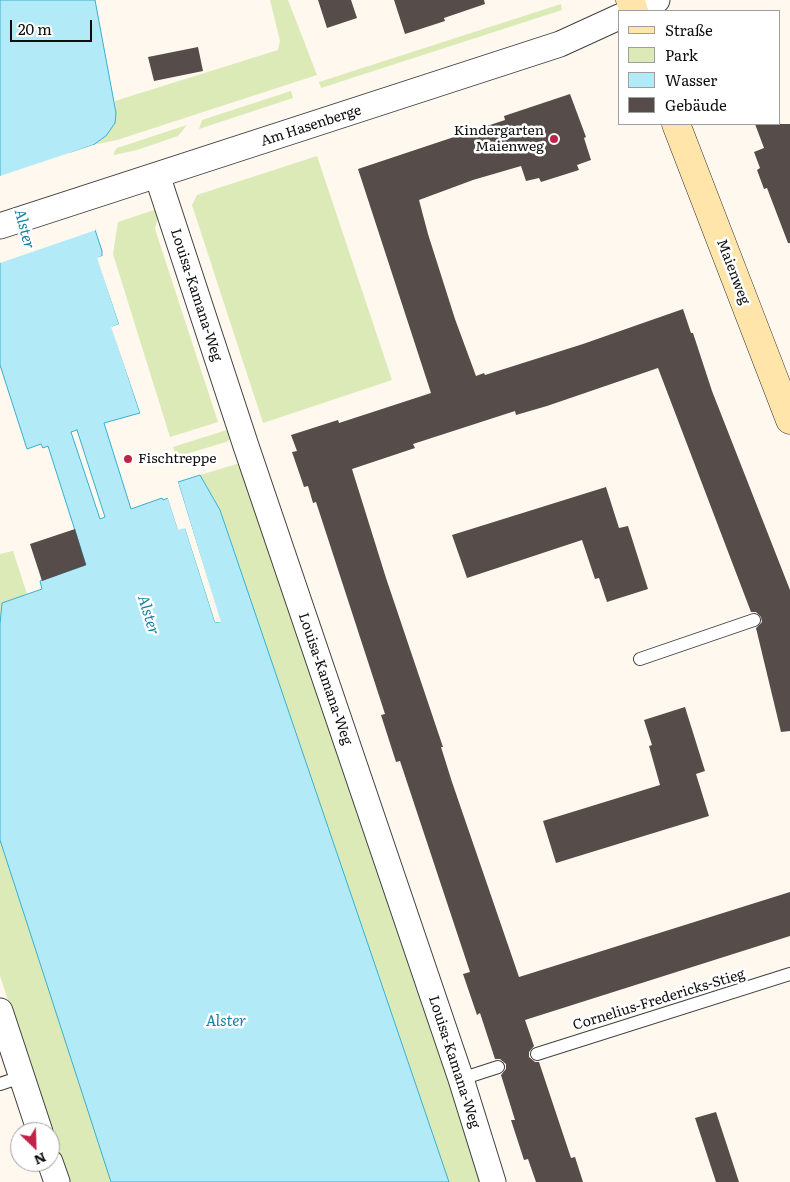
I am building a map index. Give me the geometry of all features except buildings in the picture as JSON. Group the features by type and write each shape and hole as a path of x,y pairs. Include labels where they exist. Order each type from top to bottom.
{"street":[{"name":"Am Hasenberge","path":"0,226 560,44 618,16"},
{"name":"Maienweg","path":"676,125 785,390 790,420"},
{"name":"Louisa-Kamana-Weg","path":"157,175 240,428 461,1079 493,1182"},
{"path":"0,1011 11,1081 34,1122"}],"lane":[{"path":"640,659 754,620"},
{"name":"Cornelius-Fredericks-Stieg","path":"537,1054 790,974"},
{"path":"461,1079 498,1067"}],"green space":[{"path":"270,0 288,0 317,75 117,140 93,145 106,136 116,113 115,101 278,50 280,41"},
{"path":"561,4 562,10 321,88 319,82"},
{"path":"291,91 293,98 199,129 202,120"},
{"path":"187,125 178,136 137,150 114,155 117,148"},
{"path":"317,156 392,380 263,423 192,205 197,195"},
{"path":"157,209 159,214 155,229 218,422 170,437 113,254 118,222"},
{"path":"230,429 233,437 226,442 176,457 173,447"},
{"path":"240,463 485,1182 449,1182 220,510 200,475"},
{"path":"13,551 27,594 2,603 0,624 0,554"},
{"path":"0,840 111,1182 68,1182 60,1158 60,1122 48,1122 0,976"}],"water":[{"name":"Alster","path":"0,0 95,0 116,113 115,123 106,136 93,145 70,153 102,251 102,256 98,258 119,324 112,327 140,413 104,423 131,509 162,498 163,500 168,498 178,529 185,527 215,622 220,622 178,482 200,475 220,510 449,1182 111,1182 0,840 0,624 2,603 42,589 40,581 86,565 48,446 43,448 41,444 27,449 0,365","holes":["77,430 105,517 100,519 71,432"]}],"pier":[{"path":"93,145 93,147 73,154 96,230 0,263 0,176"},
{"path":"102,256 103,258 101,259 122,324 115,328 142,412 141,415 111,327 119,324 97,258"},
{"path":"177,480 221,622 215,622 185,528 178,530 167,496 171,497 180,527 187,526 217,620 188,526 176,483"}],"place":[{"name":"Kindergarten Maienweg","path":"554,139"},
{"name":"Fischtreppe","path":"128,459"}]}
